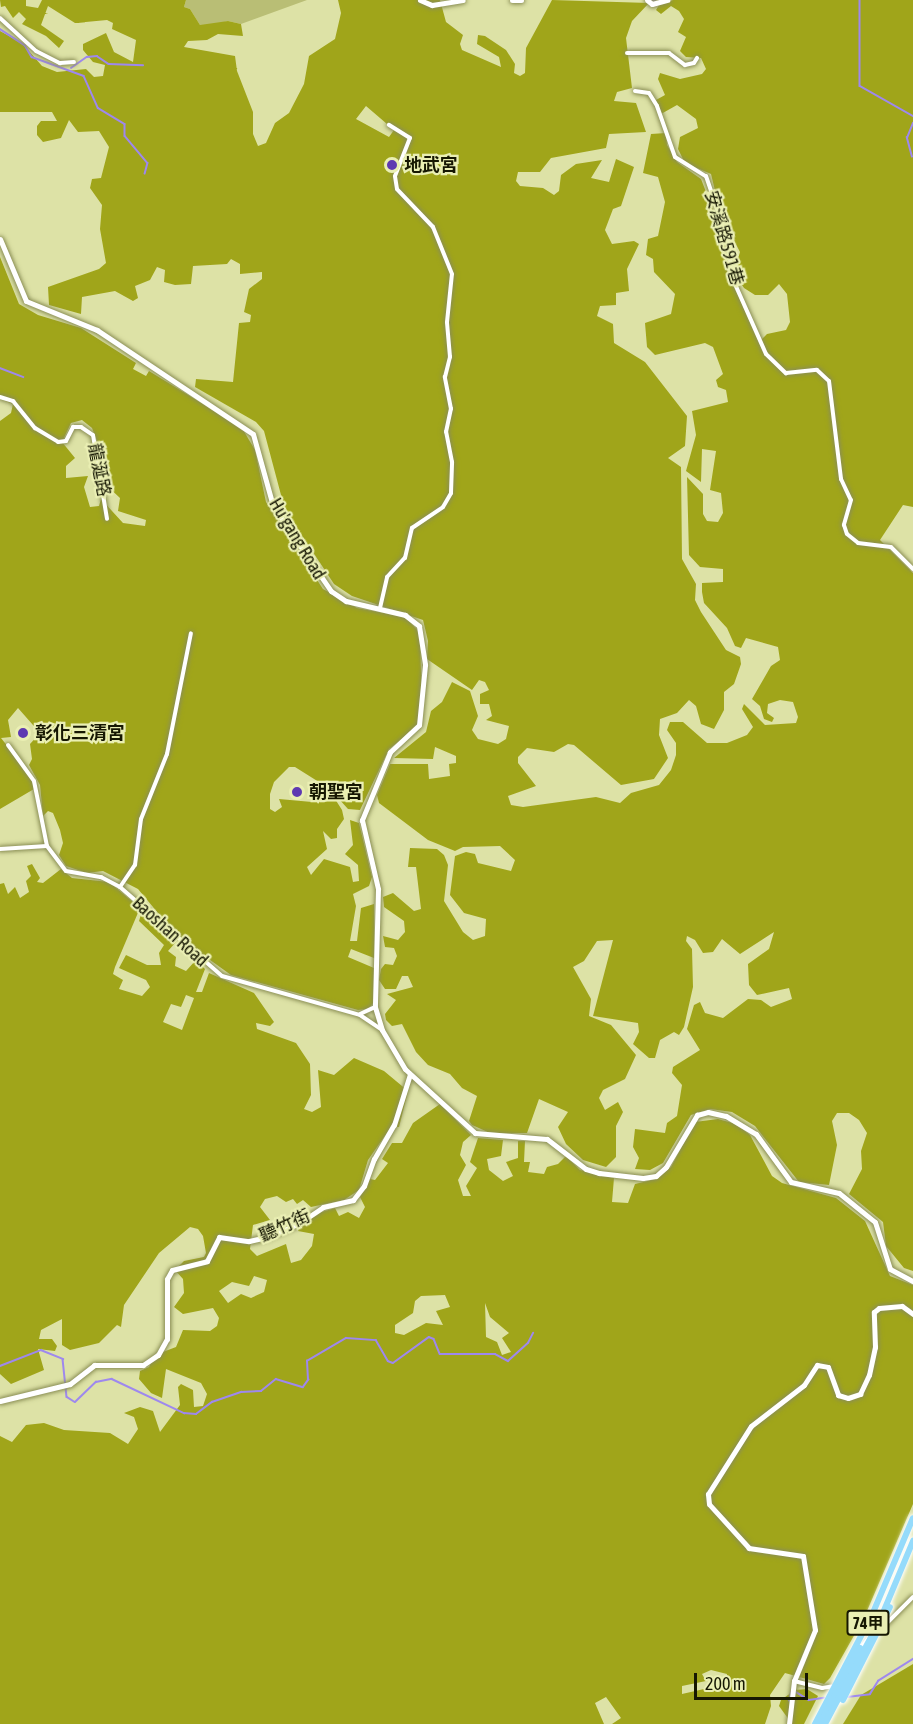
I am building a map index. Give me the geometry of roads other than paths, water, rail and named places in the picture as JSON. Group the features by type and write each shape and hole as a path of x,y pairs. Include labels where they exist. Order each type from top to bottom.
{"main road":[{"path":"420,0 432,5 463,0"},
{"path":"512,0 521,0"},
{"path":"650,2 667,0"},
{"name":"Hu'gang Road","path":"0,240 26,301 80,322 181,385 253,434 273,506 321,580 346,601 405,615 419,626 425,665 420,725 390,752 362,819 378,889 375,1007"},
{"path":"375,1007 382,1030 411,1074 475,1133 547,1139 586,1169 598,1173 643,1178 656,1176 666,1167 697,1115 708,1112 726,1116 756,1134 791,1182 839,1193 875,1222 890,1269 913,1281"},
{"name":"聽竹街","path":"0,1401 70,1384 94,1365 143,1365 158,1355 167,1340 167,1279 172,1270 207,1261 219,1237 249,1241 267,1237 297,1224 323,1208 353,1200 364,1186 374,1159 394,1125 411,1074"},
{"path":"789,1724 794,1681 815,1630 803,1556 749,1548 709,1504 708,1494 751,1426 804,1385 818,1365 828,1367 838,1395 848,1398 860,1394 869,1375 875,1347 874,1312 879,1308 902,1306 913,1314"},
{"name":"74甲","path":"815,1724 868,1624 913,1518"},
{"name":"74甲","path":"820,1724 875,1617 913,1527"},
{"name":"74甲","path":"825,1724 880,1620 913,1541"},
{"name":"74甲","path":"830,1724 878,1635 913,1551"}],"street":[{"path":"0,18 36,51 60,63 74,62"},
{"path":"627,53 669,53 685,65 697,58"},
{"name":"安溪路591巷","path":"635,91 649,93 657,106 675,157 706,176 729,244 731,275 766,354 786,374 817,370 829,381 841,479 851,500 844,525 847,534 858,543 891,547 913,569"},
{"path":"380,608 387,577 405,558 412,528 443,507 452,492 452,462 446,432 452,409 445,377 450,357 447,322 452,274 433,227 397,189 396,176 411,138 389,125"},
{"name":"龍涎路","path":"0,397 13,401 35,428 58,442 66,441 73,427 81,427 93,435 106,519"},
{"path":"120,887 135,865 141,819 167,754 191,633"},
{"path":"0,849 47,846 34,781 8,745"},
{"name":"Baoshan Road","path":"47,846 66,871 101,877 120,887 222,976 360,1015 382,1030"},
{"path":"360,1015 375,1007"},
{"path":"794,1681 822,1688 836,1686 868,1636 907,1606 913,1597"}],"waterway":[{"path":"860,0 860,86 913,116"},
{"path":"0,29 25,45 32,57 84,76 98,108 125,124 125,136 148,163 145,174"},
{"path":"71,68 87,57 97,56 109,64 143,65"},
{"path":"912,157 907,138 913,123"},
{"path":"0,368 23,377"},
{"path":"0,1366 41,1350 63,1359 67,1397 75,1402 96,1382 112,1379 184,1413 196,1414 212,1402 241,1392 261,1391 276,1379 303,1387 308,1380 307,1361 346,1338 376,1340 388,1361 393,1363 429,1337 434,1339 440,1354 495,1354 508,1361 528,1343 533,1333"},
{"path":"847,1697 870,1694 878,1681 913,1659"},
{"path":"789,1701 791,1692"},
{"path":"796,1692 809,1700 824,1698"}],"place":[{"name":"地武宮","path":"392,165"},
{"name":"彰化三清宮","path":"23,733"},
{"name":"朝聖宮","path":"297,792"}]}
